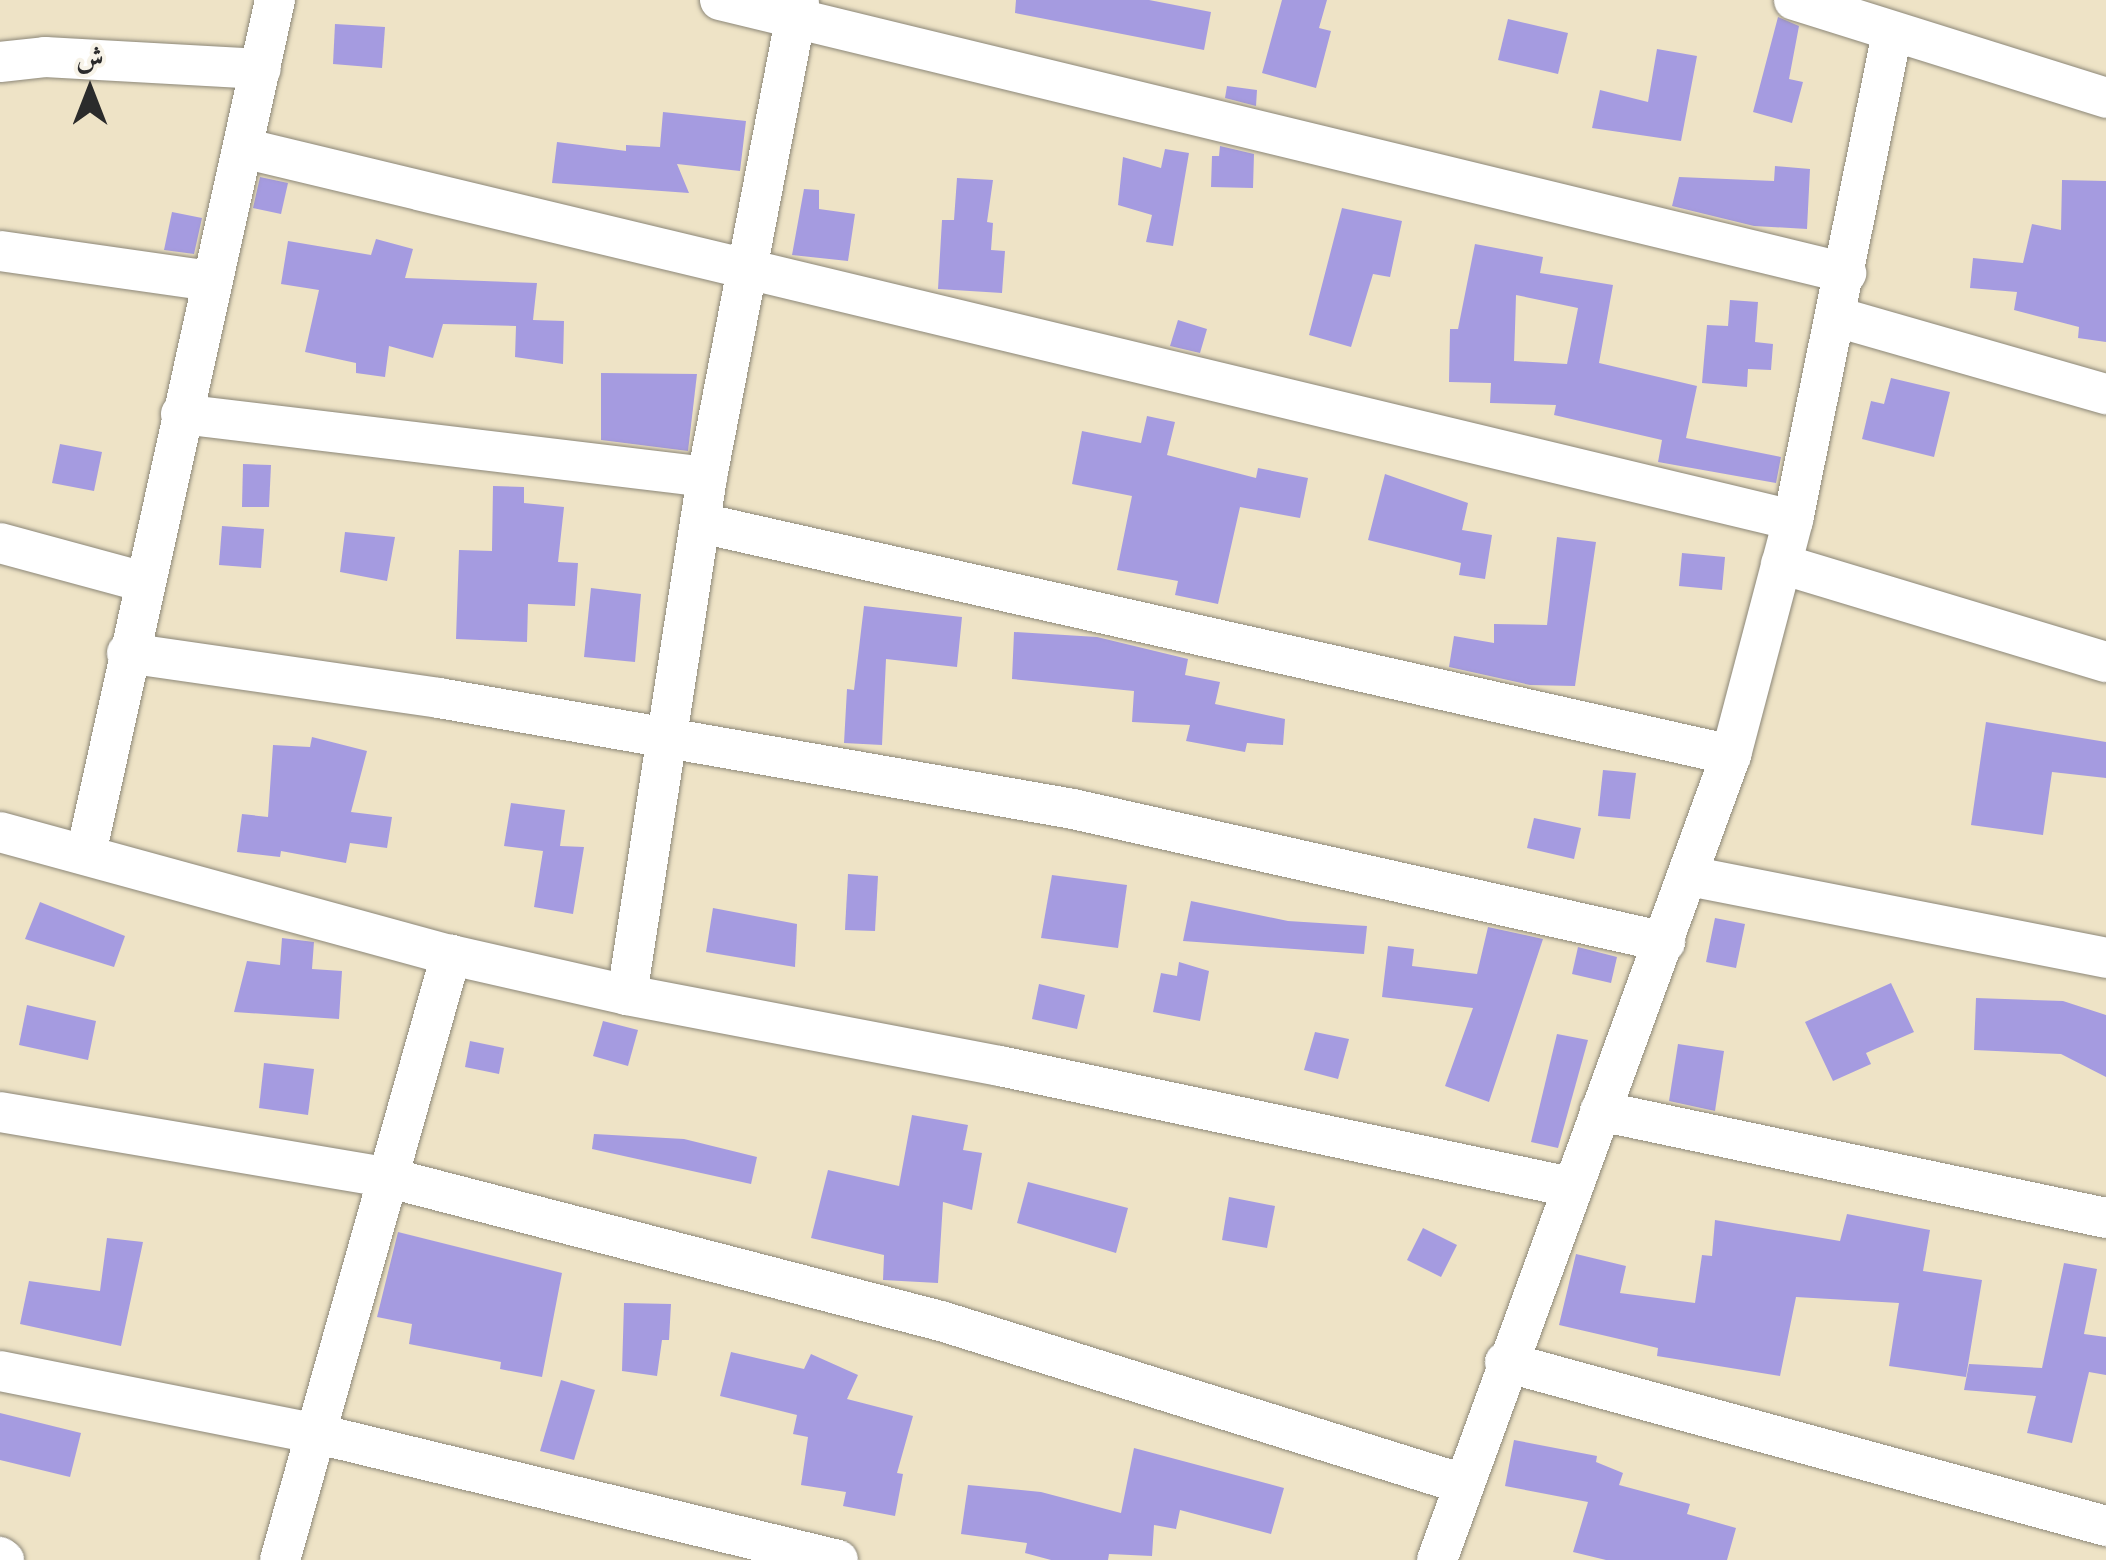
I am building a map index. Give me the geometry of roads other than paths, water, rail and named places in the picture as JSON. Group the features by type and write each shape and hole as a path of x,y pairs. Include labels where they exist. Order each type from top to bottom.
{"street":[{"path":"86,854 127,653 275,0"},
{"path":"720,0 797,7 1846,273"},
{"path":"1814,3 1892,33 2106,98"},
{"path":"628,996 670,743 707,477 797,7"},
{"path":"1437,1560 1505,1362 1732,756 1793,520 1892,33"},
{"path":"0,62 45,57 261,69"},
{"path":"243,148 1793,520"},
{"path":"0,251 212,281"},
{"path":"1837,316 2106,394"},
{"path":"180,414 707,477"},
{"path":"700,523 1732,756"},
{"path":"0,543 144,582"},
{"path":"1781,564 2106,662"},
{"path":"127,653 438,698 670,743 1162,827 1664,942"},
{"path":"0,832 451,956 628,996 1000,1066 1570,1187"},
{"path":"1689,876 2106,958"},
{"path":"280,1560 451,956"},
{"path":"1600,1111 2106,1218"},
{"path":"0,1112 386,1177 940,1321 1463,1484"},
{"path":"1505,1362 2106,1526"},
{"path":"0,1371 314,1432 838,1560"}]}
